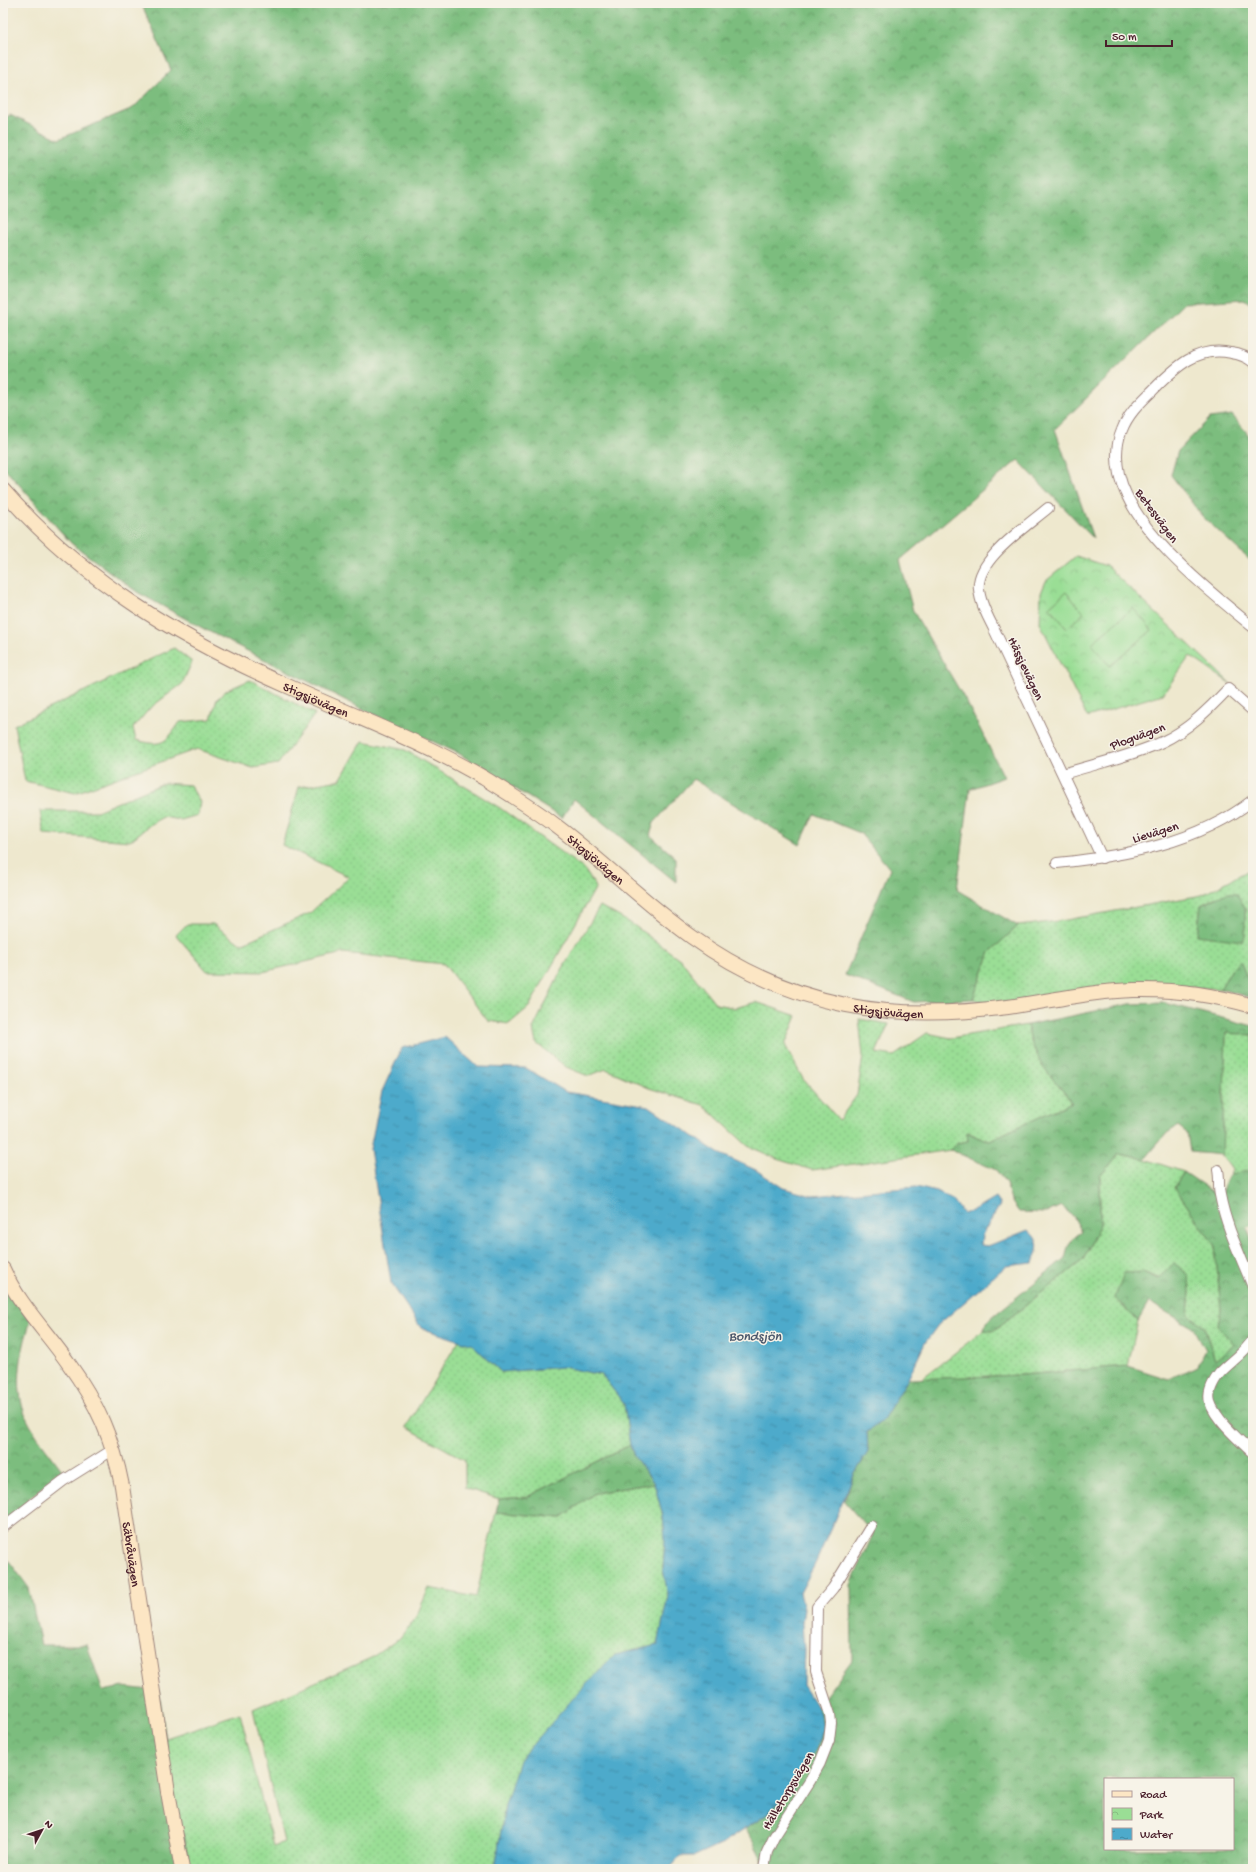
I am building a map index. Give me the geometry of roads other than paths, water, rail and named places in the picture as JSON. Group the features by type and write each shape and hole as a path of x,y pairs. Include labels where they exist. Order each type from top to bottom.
{"main road":[{"name":"Stigsjövägen","path":"3,490 32,522 77,562 139,609 220,655 410,740 480,776 554,824 691,936 724,958 785,987 842,1004 872,1010 926,1014 984,1010 1077,996 1135,990 1192,993 1253,1006"},
{"name":"Säbråvägen","path":"3,1269 16,1294 85,1386 99,1413 114,1449 122,1486 168,1792 182,1869"}],"street":[{"name":"Betesvägen","path":"1253,362 1238,354 1212,351 1191,357 1180,364 1136,407 1126,420 1117,445 1119,475 1126,493 1159,541 1189,574 1253,627"},
{"name":"Hässjevägen","path":"1048,508 986,563 979,578 979,591 994,629 1102,858"},
{"name":"Plogvägen","path":"1063,774 1162,742 1196,720 1228,689 1253,711"},
{"name":"Lievägen","path":"1057,863 1102,858 1131,852 1198,831 1224,819 1253,800"},
{"path":"1218,1170 1221,1184 1220,1193 1228,1225 1253,1287"},
{"path":"1253,1340 1249,1347 1213,1382 1209,1401 1224,1423 1253,1453"},
{"path":"3,1527 63,1481 114,1449"},
{"name":"Hälletorpsvägen","path":"764,1869 767,1852 772,1842 810,1781 820,1763 829,1740 831,1723 830,1714 816,1672 815,1661 817,1607 833,1588 871,1526"}],"water":[{"name":"Bondsjön","path":"445,1037 478,1067 526,1068 566,1092 649,1106 718,1153 756,1170 783,1188 812,1196 916,1187 937,1192 954,1201 963,1214 975,1210 995,1198 1000,1205 982,1235 981,1245 988,1246 1028,1230 1037,1241 1037,1253 1033,1263 1006,1266 938,1325 925,1343 908,1379 882,1421 867,1432 868,1452 854,1475 816,1562 800,1593 804,1608 802,1624 804,1649 803,1685 817,1707 824,1727 816,1750 800,1773 792,1792 766,1814 723,1843 695,1856 681,1856 669,1869 495,1869 505,1805 519,1760 577,1694 615,1655 658,1645 668,1595 663,1569 665,1539 663,1516 654,1483 634,1456 630,1445 624,1404 602,1375 563,1367 501,1372 473,1345 421,1328 391,1283 370,1149 382,1091 402,1048"}]}
